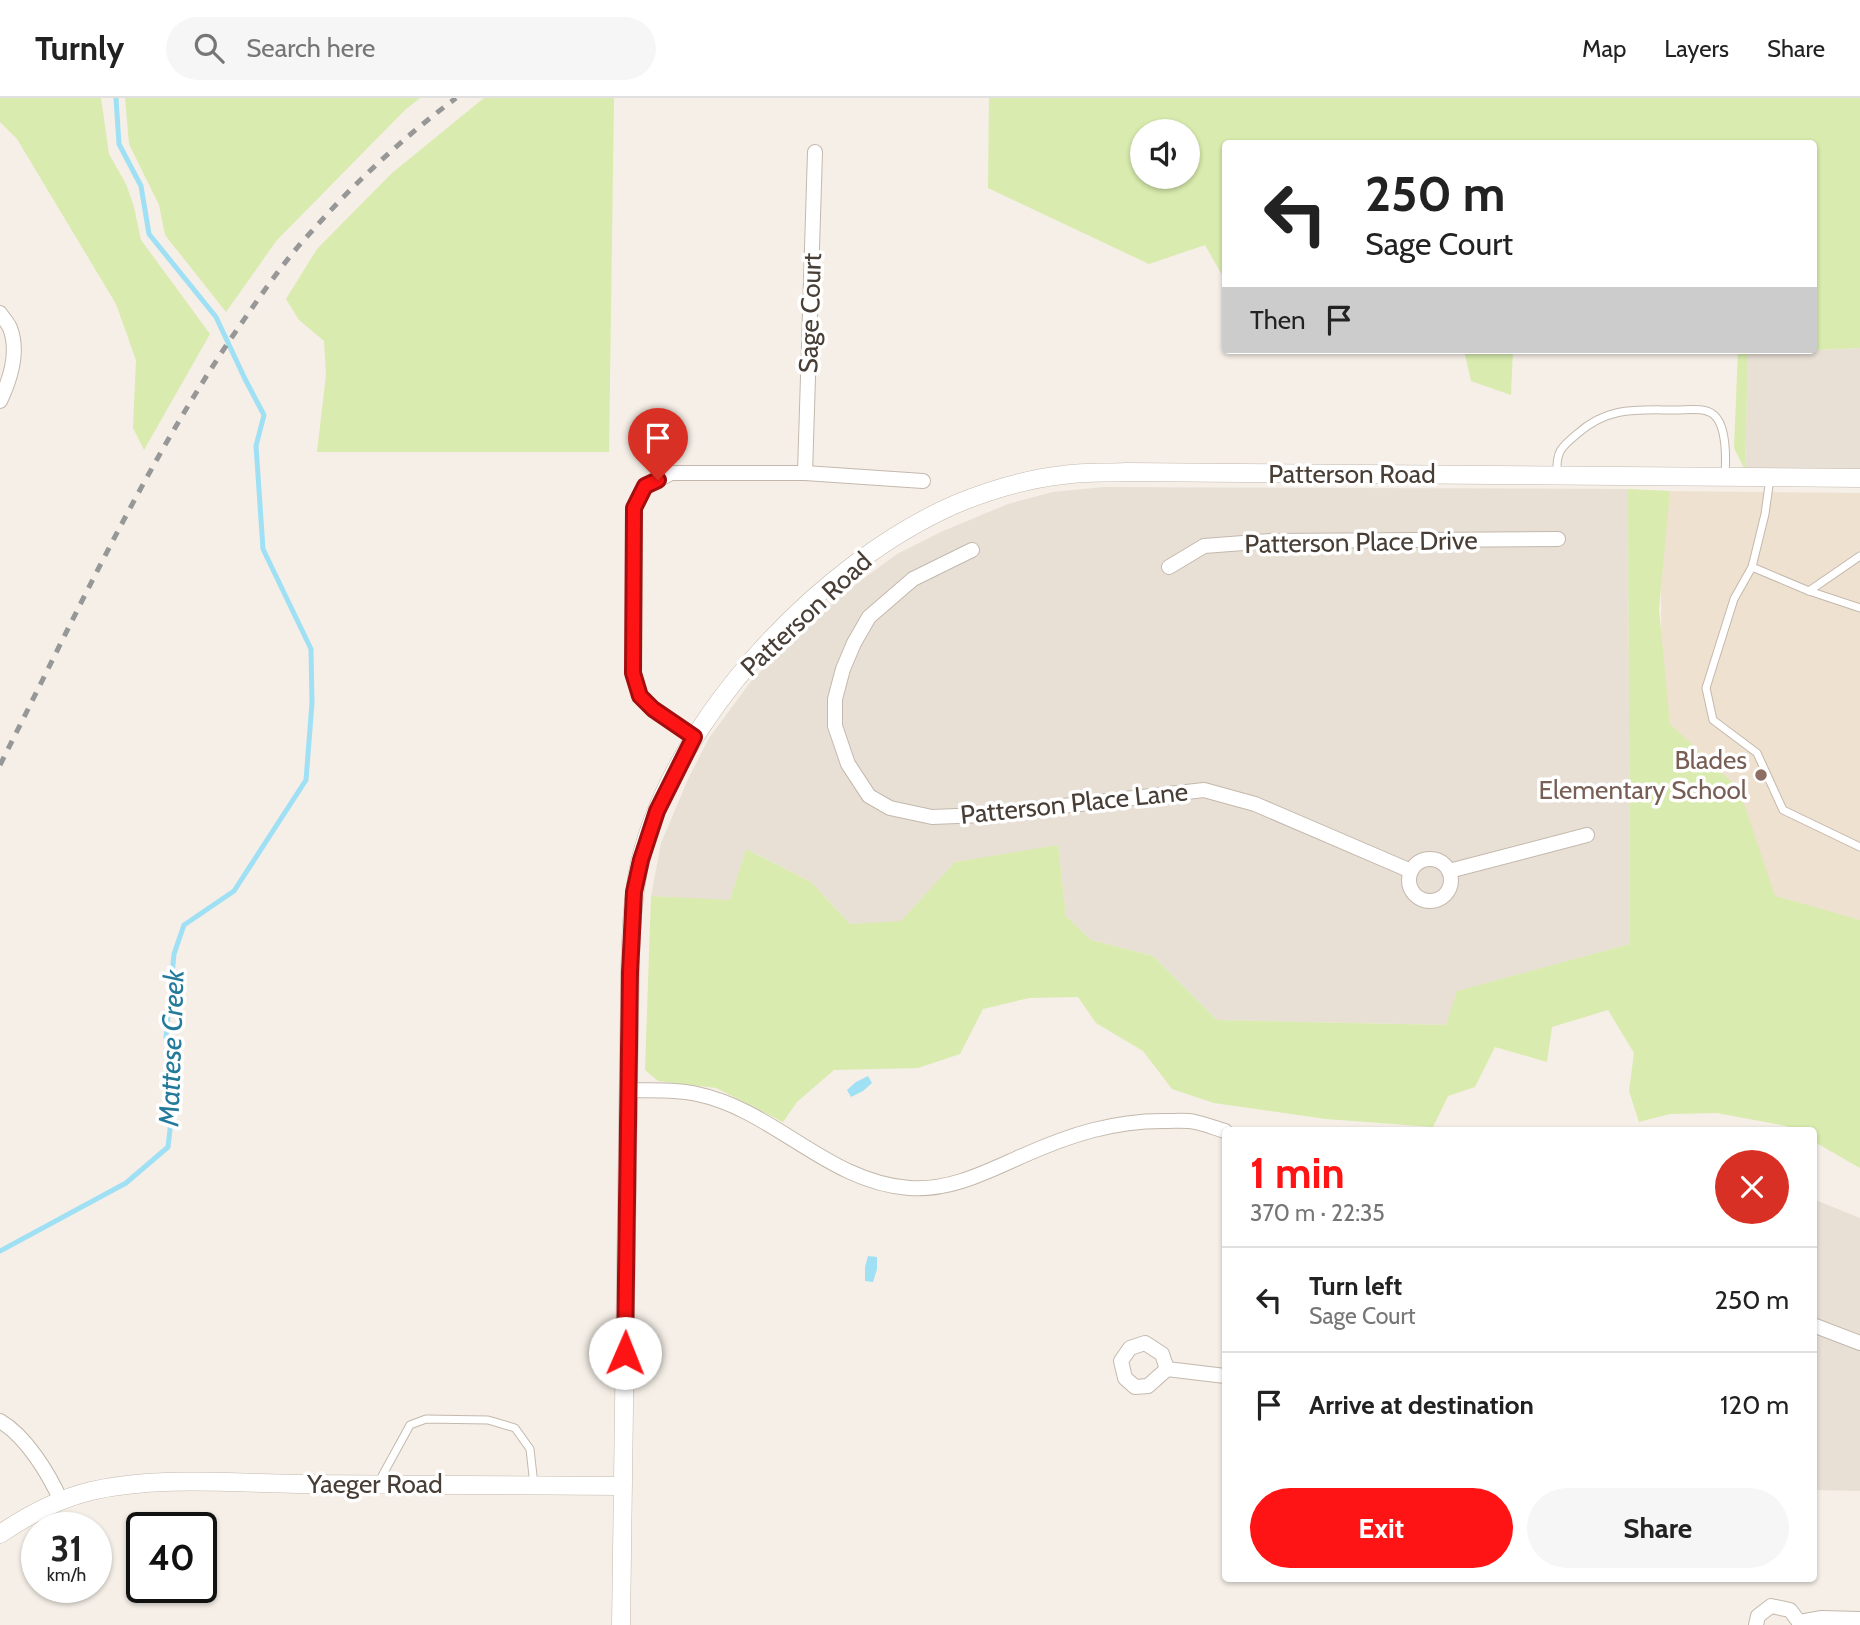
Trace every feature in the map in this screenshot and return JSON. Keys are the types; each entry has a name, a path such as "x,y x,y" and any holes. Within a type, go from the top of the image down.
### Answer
{"street":[{"name":"Sage Court","path":"805,473 815,152"},
{"path":"0,313 10,328 13,349 11,378 0,401"},
{"name":"Patterson Road","path":"622,1486 631,923 641,860 657,811 709,713 758,655 853,566 890,539 926,519 987,493 1030,480 1064,475 1126,472 1860,478"},
{"path":"694,737 653,709 640,696 633,673 634,508 645,486 671,473 805,473 923,481"},
{"name":"Patterson Place Drive","path":"1169,568 1204,547 1270,541 1558,539"},
{"name":"Patterson Place Lane","path":"972,550 913,579 869,617 843,669 835,699 835,726 848,764 869,796 890,808 932,817 984,815 1204,790 1255,804 1411,871"},
{"path":"1449,871 1587,835"},
{"path":"1433,859 1446,865 1449,871 1451,878 1447,892 1436,900 1422,900 1412,891 1409,877 1420,861 1433,859"},
{"path":"628,1090 697,1094 716,1100 747,1114 846,1172 876,1183 910,1188 943,1187 969,1179 1090,1129 1146,1121 1193,1121 1222,1130"},
{"path":"1817,1327 1860,1343"},
{"path":"1167,1369 1222,1376"},
{"path":"0,1421 34,1455 61,1501"},
{"name":"Yaeger Road","path":"0,1534 27,1516 61,1501 119,1486 153,1483 622,1486"},
{"path":"621,1625 622,1486"},
{"path":"1756,1625 1758,1616 1771,1605 1790,1610 1799,1623 1822,1618 1860,1619"}],"lane":[{"path":"1556,475 1556,456 1563,446 1592,421 1608,414 1644,410 1697,410 1716,416 1719,423 1726,455 1725,477"},
{"path":"1770,478 1765,514 1752,567 1734,598 1706,688 1713,720 1757,753 1783,810 1860,847"},
{"path":"1809,591 1860,556"},
{"path":"1752,567 1809,591 1860,608"},
{"path":"382,1485 382,1476 410,1425 426,1419 488,1420 515,1428 530,1449 534,1485"}],"shaded area":[{"path":"1860,348 1860,470 1745,470 1748,354 1817,354 1817,350"},
{"path":"1103,487 1628,489 1630,944 1458,991 1446,1025 1217,1020 1153,956 1091,940 1066,916 1058,846 955,862 901,922 850,924 811,882 746,849 730,901 651,896 661,843 709,738 752,680 795,637 843,594 897,554 943,531 1008,504 1053,492"},
{"name":"Blades Elementary School","path":"1661,491 1860,493 1860,1060 1662,1056"},
{"path":"1817,1201 1860,1218 1860,1491 1817,1490"}],"green space":[{"path":"0,98 101,98 109,154 126,184 141,240 210,334 144,450 133,428 136,360 116,304 17,139 0,122"},
{"path":"125,98 420,98 277,240 226,312 165,235 159,205 129,144"},
{"path":"484,98 614,98 609,452 317,452 326,375 324,341 299,320 286,299 317,249 392,173"},
{"path":"989,98 1860,98 1860,348 1817,350 1817,140 1222,140 1222,275 1205,245 1149,264 988,188"},
{"path":"1465,354 1513,354 1511,395 1471,381"},
{"path":"1738,354 1748,354 1745,470 1734,448"},
{"path":"1628,489 1670,491 1659,609 1670,724 1739,789 1775,896 1860,920 1860,1168 1817,1143 1817,1127 1788,1127 1717,1113 1670,1114 1639,1122 1629,1091 1634,1053 1608,1010 1552,1027 1547,1062 1495,1047 1475,1087 1448,1096 1433,1127 1326,1119 1214,1103 1172,1089 1143,1051 1096,1023 1078,997 1029,998 983,1009 960,1054 918,1068 834,1070 797,1102 783,1122 716,1088 658,1081 645,1070 651,896 730,900 746,849 811,882 850,924 901,921 955,862 1058,845 1066,916 1091,940 1153,956 1217,1020 1446,1025 1457,991 1630,944"}],"water":[{"path":"868,1076 872,1083 851,1097 847,1090"},
{"path":"868,1256 877,1257 873,1282 865,1281"}],"waterway":[{"name":"Mattese Creek","path":"0,1251 126,1183 168,1147 175,1086 166,1038 174,954 184,925 234,891 306,780 312,703 311,649 263,549 256,446 264,415 216,317 149,234 141,186 119,144 116,98"}],"railway":[{"path":"0,765 138,494 199,388 232,337 280,269 328,213 381,161 456,98"}],"place":[{"name":"Blades Elementary School","path":"1761,775"}],"route":[{"path":"625,1353 630,972 634,892 657,811 694,737 653,709 640,696 633,673 634,508 645,486 658,480"}]}
